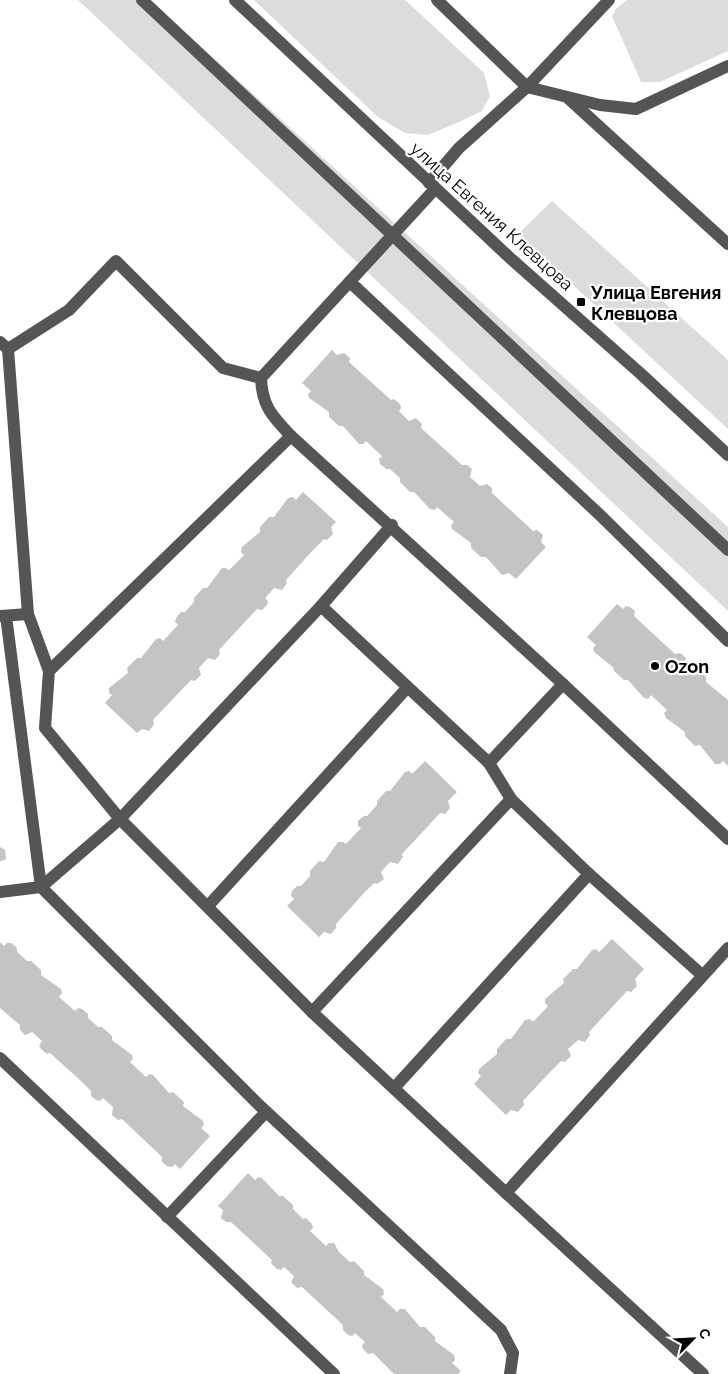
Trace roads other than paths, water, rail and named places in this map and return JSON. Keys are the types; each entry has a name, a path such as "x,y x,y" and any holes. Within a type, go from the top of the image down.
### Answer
{"street":[{"path":"142,0 728,550"},
{"name":"улица Евгения Клевцова","path":"235,0 432,186 728,455"},
{"path":"437,0 527,87 600,105 636,109 728,66"},
{"path":"609,0 527,87 459,148 393,236 261,378 262,396 271,415 291,436 392,525 728,840"},
{"path":"566,96 728,244"},
{"path":"261,378 223,368 116,261 69,310 4,345 28,614 49,671 45,728 120,819 312,1012 703,1374"},
{"path":"350,282 600,515 728,641"},
{"path":"49,671 291,436"},
{"path":"0,892 41,887 120,819 321,606 392,525"},
{"path":"321,606 489,763 512,798 588,874 702,975"},
{"path":"28,614 3,616 41,887 266,1112 502,1330 513,1353 510,1374"},
{"path":"489,763 563,684"},
{"path":"208,906 407,688"},
{"path":"312,1012 512,798"},
{"path":"395,1087 588,874"},
{"path":"506,1193 728,948"},
{"path":"0,1058 334,1374"},
{"path":"168,1216 266,1112"}],"place":[{"name":"Улица Евгения Клевцова","path":"581,302"},
{"name":"Ozon","path":"655,666"}]}
